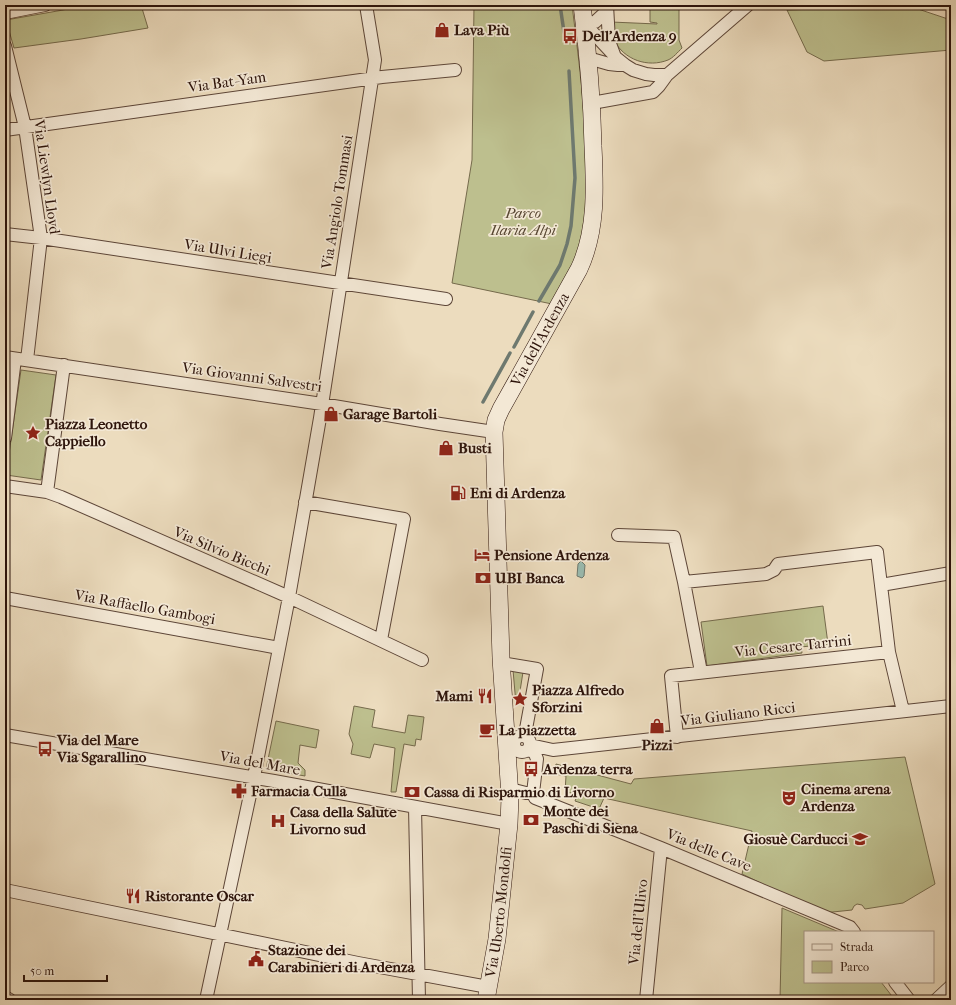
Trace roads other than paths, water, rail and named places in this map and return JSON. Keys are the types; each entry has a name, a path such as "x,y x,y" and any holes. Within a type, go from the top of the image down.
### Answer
{"main road":[{"name":"Via dell'Ardenza","path":"501,660 494,432 496,420 578,269 587,250 591,230 594,181 592,103 582,5"},
{"path":"501,660 518,743 520,793 509,824"},
{"name":"Via Uberto Mondolfi","path":"487,994 497,939 509,824"}],"street":[{"path":"5,13 45,5"},
{"name":"Via Angiolo Tommasi","path":"206,1000 221,934 289,597 322,404 375,60 366,5"},
{"path":"592,103 653,92 667,75 748,5"},
{"path":"584,23 595,22 607,8"},
{"path":"607,8 608,37 620,61"},
{"path":"584,23 596,38 620,61 633,70 654,76 667,75"},
{"name":"Via Liewlyn Lloyd","path":"5,46 25,127 41,238 16,359 5,438"},
{"path":"588,58 618,66 620,61"},
{"name":"Via Bat-Yam","path":"5,130 373,78 455,70"},
{"name":"Via Ulvi Liegi","path":"5,234 41,238 446,299"},
{"name":"Via Giovanni Salvestri","path":"16,359 322,404 494,432"},
{"path":"47,492 64,366"},
{"name":"Via Silvio Bicchi","path":"5,486 47,492 289,597 422,660"},
{"path":"305,502 404,519 381,640"},
{"path":"618,535 674,537 684,582 700,672"},
{"path":"684,582 766,574 774,570 778,564 877,552 889,652 903,711"},
{"path":"881,585 951,573"},
{"name":"Via Raffaello Gambogi","path":"5,598 279,648"},
{"name":"Via Cesare Tarrini","path":"677,737 671,676 889,652"},
{"path":"501,660 538,669 526,728 518,743 535,754 537,759 520,793"},
{"name":"Via Giuliano Ricci","path":"518,743 553,750 951,706"},
{"name":"Via del Mare","path":"5,735 509,824"},
{"name":"Via delle Cave","path":"520,793 662,848 850,927 853,931"},
{"path":"415,807 419,1000"},
{"name":"Via dell'Ulivo","path":"646,1000 662,848"},
{"path":"5,890 418,974 487,994"},
{"path":"896,983 909,1000"},
{"path":"936,1000 951,986"},
{"path":"5,997 10,1000"}],"water":[{"path":"581,561 585,565 584,576 582,578 577,576 578,564"}],"waterway":[{"path":"560,5 564,32"},
{"path":"539,301 560,265 571,226 575,178 569,71"},
{"path":"514,347 533,312"},
{"path":"483,402 510,353"}],"place":[{"name":"Lava Più","path":"442,30"},
{"name":"Dell’Ardenza 9","path":"570,36"},
{"name":"Garage Bartoli","path":"331,414"},
{"name":"Piazza Leonetto Cappiello","path":"33,433"},
{"name":"Busti","path":"446,448"},
{"name":"Eni di Ardenza","path":"458,493"},
{"name":"Pensione Ardenza","path":"482,555"},
{"name":"UBI Banca","path":"483,578"},
{"name":"Mami","path":"485,696"},
{"name":"Piazza Alfredo Sforzini","path":"520,699"},
{"name":"Pizzi","path":"657,726"},
{"name":"La piazzetta","path":"487,730"},
{"name":"Via del Mare Via Sgarallino","path":"45,749"},
{"name":"Ardenza terra","path":"531,769"},
{"name":"Farmacia Culla","path":"239,791"},
{"name":"Cassa di Risparmio di Livorno","path":"412,792"},
{"name":"Cinema arena Ardenza","path":"789,798"},
{"name":"Monte dei Paschi di Siena","path":"531,820"},
{"name":"Casa della Salute Livorno sud","path":"278,821"},
{"name":"Giosuè Carducci","path":"860,839"},
{"name":"Ristorante Oscar","path":"133,896"},
{"name":"Stazione dei Carabinieri di Ardenza","path":"256,959"}],"park label":[{"name":"Parco Ilaria Alpi","path":"523,222"}]}
